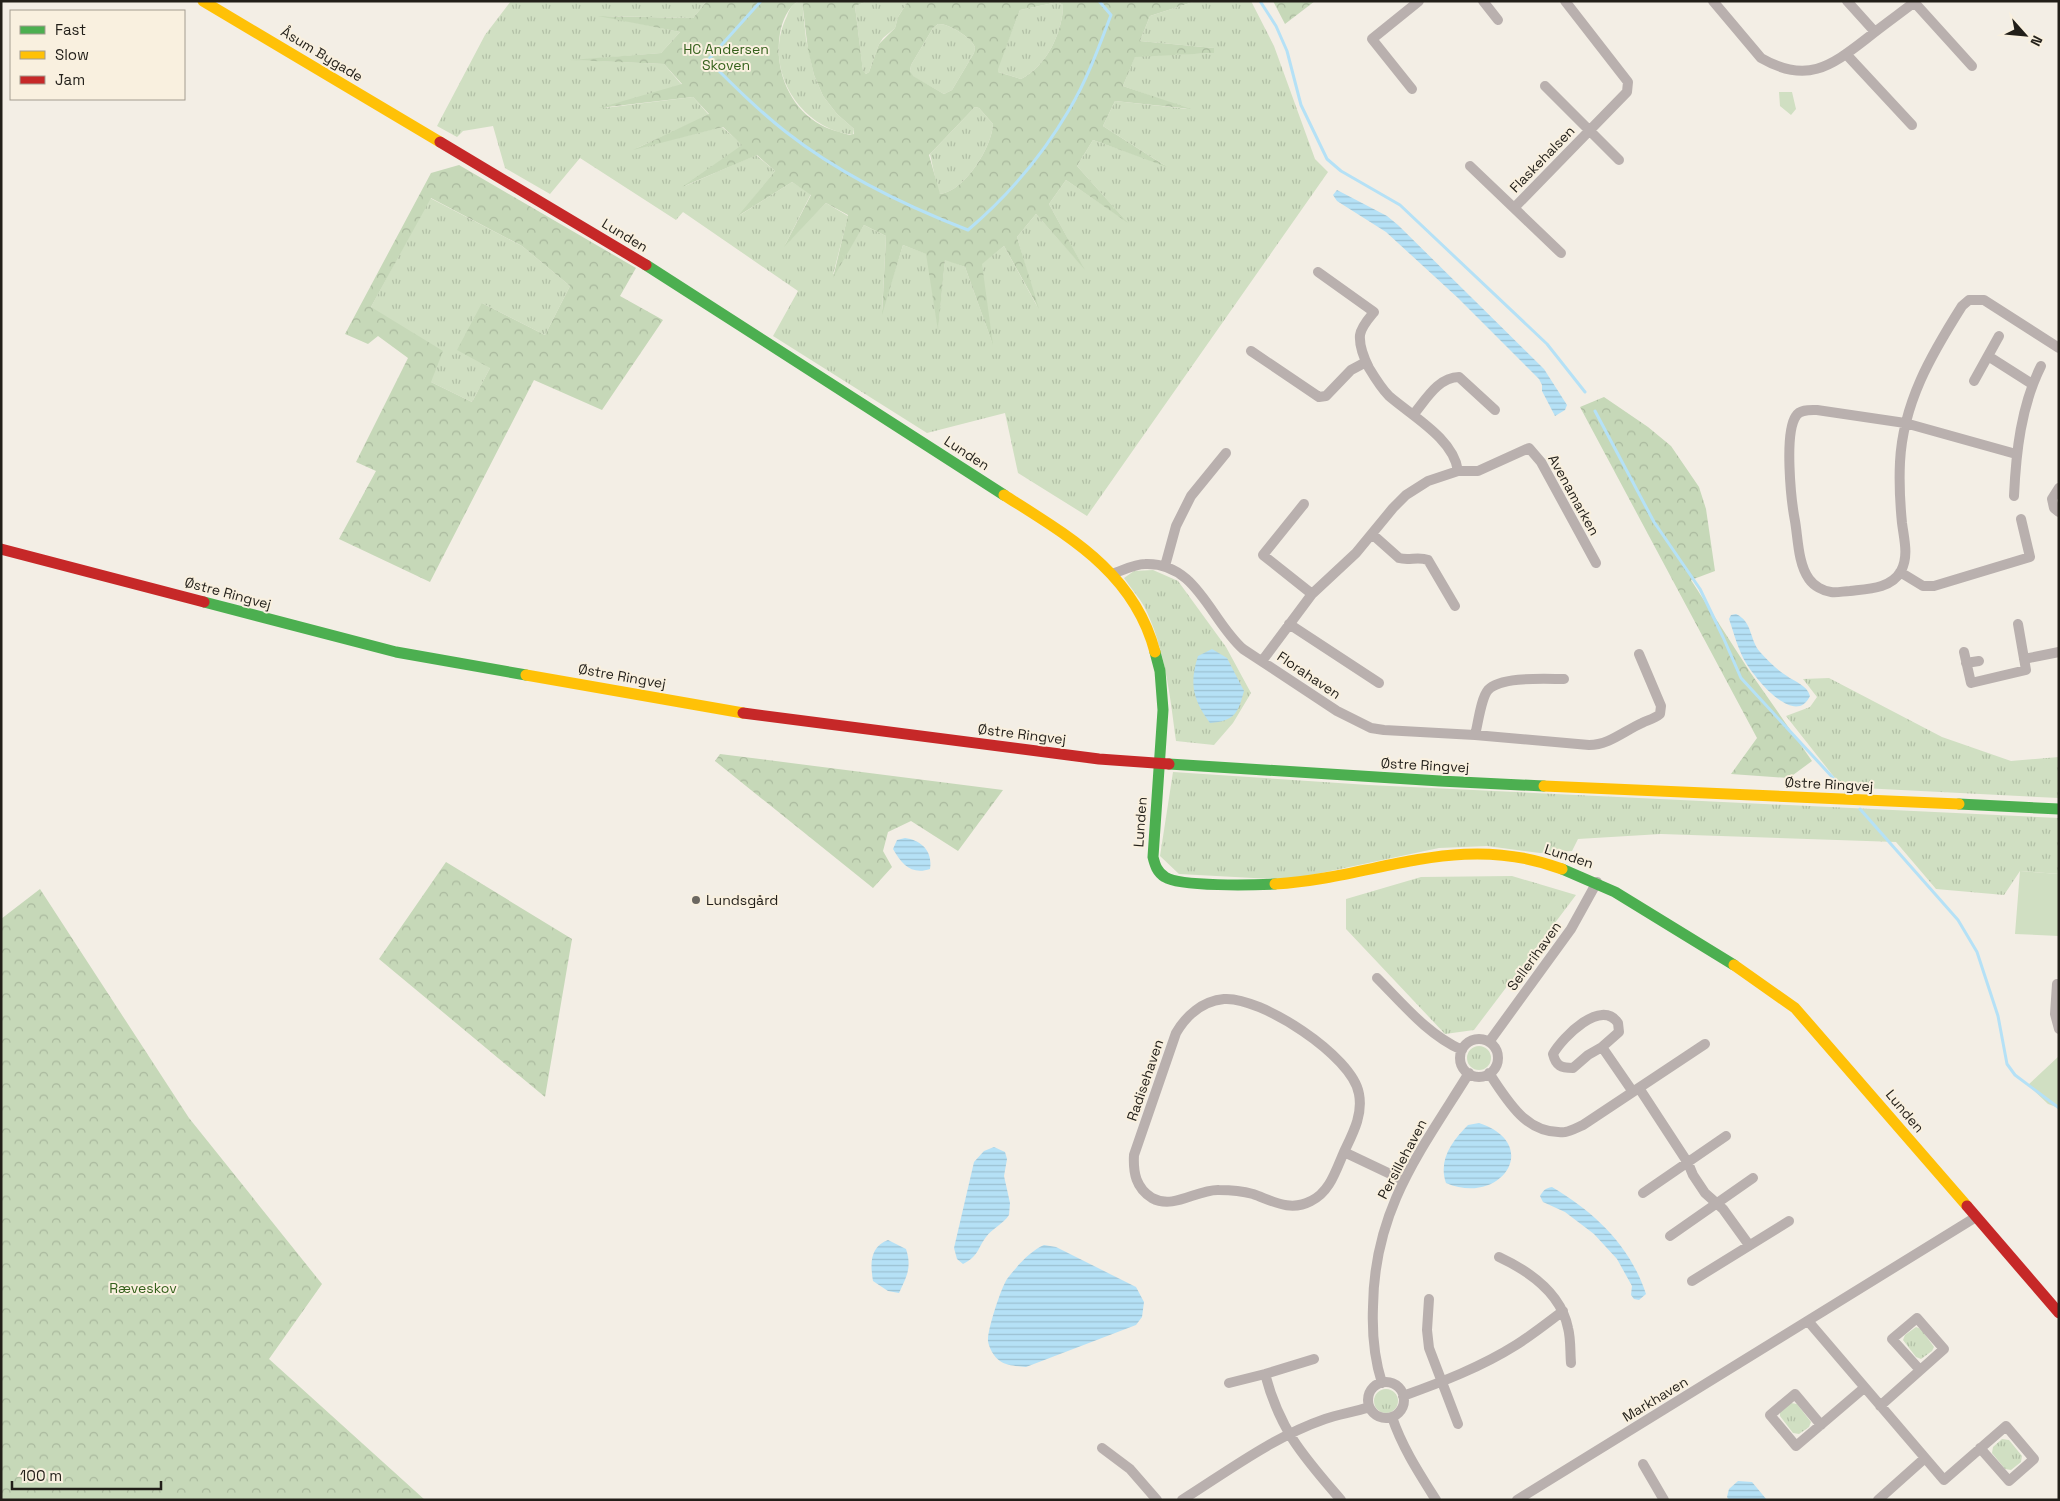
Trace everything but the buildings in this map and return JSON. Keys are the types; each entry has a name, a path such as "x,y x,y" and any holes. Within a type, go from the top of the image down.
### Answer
{"street":[{"name":"Åsum Bygade","path":"203,1 426,133"},
{"path":"1412,89 1372,39 1419,1"},
{"path":"1483,1 1498,20"},
{"path":"1713,1 1757,55 1772,64 1789,70 1807,71 1827,66 1915,2 1972,66"},
{"path":"1847,1 1875,32"},
{"name":"Flaskehalsen","path":"1514,208 1627,92 1628,82 1566,2"},
{"path":"1846,54 1912,125"},
{"name":"Flaskehalsen","path":"1545,86 1619,160"},
{"name":"Lunden","path":"426,133 651,268 898,426 1076,542 1112,574 1134,606 1151,641 1163,693 1162,731 1152,857 1154,868 1161,876 1170,880 1229,884 1291,883 1428,856 1476,853 1516,857 1547,864 1597,882 1661,918 1774,991 1795,1008 2059,1313"},
{"name":"Flaskehalsen","path":"1470,166 1561,253"},
{"path":"1318,272 1374,312 1360,334 1362,353 1366,362 1378,384 1388,395 1448,446 1457,464 1458,471"},
{"path":"2016,454 1905,423 1817,410 1804,410 1796,415 1792,427 1789,461 1790,494 1803,563 1809,579 1819,589 1832,593 1876,588 1889,583 1900,572 1906,556 1900,483 1905,423 1910,404 1927,363 1962,306 1969,300 1984,300 2059,348"},
{"path":"1974,381 1999,336"},
{"path":"1251,351 1319,397 1326,396 1351,370 1366,362"},
{"path":"1988,356 2032,384"},
{"path":"2014,496 2016,454 2032,384 2041,366"},
{"path":"1413,415 1442,382 1450,377 1459,377 1495,410"},
{"name":"Avenamarken","path":"1262,661 1312,594 1356,553 1406,495 1428,480 1458,471 1478,471 1529,448 1541,462 1596,563"},
{"path":"1165,566 1176,526 1191,496 1226,453"},
{"path":"2059,488 2052,498 2054,508 2059,512"},
{"path":"1304,504 1263,555 1312,594"},
{"path":"1900,572 1924,586 1934,586 2030,556 2021,519"},
{"path":"1372,534 1399,558 1422,557 1428,560 1455,606"},
{"name":"Østre Ringvej","path":"1,549 396,652 757,715 1099,760 1440,781 2059,810"},
{"name":"Florahaven","path":"1112,574 1144,563 1165,566 1182,574 1197,589 1230,637 1262,661 1337,711 1371,728 1596,745 1614,738 1643,722 1655,719 1660,714 1661,706 1639,654"},
{"path":"1289,624 1379,683"},
{"path":"1964,652 1971,684 2026,670 2018,624"},
{"path":"2024,659 2059,652"},
{"path":"1966,663 1979,661"},
{"path":"1475,735 1487,691 1496,684 1519,680 1564,679"},
{"name":"Sellerihaven","path":"1489,1042 1571,929 1597,882"},
{"path":"1377,978 1432,1033 1448,1044 1462,1050"},
{"path":"2057,984 2056,1014 2059,1029"},
{"name":"Radisehaven","path":"1223,999 1252,1004 1295,1027 1323,1045 1351,1073 1359,1093 1360,1117 1344,1152 1328,1187 1319,1197 1309,1203 1295,1206 1274,1203 1238,1191 1216,1190 1168,1202 1159,1200 1141,1188 1134,1174 1134,1155 1176,1033 1182,1023 1200,1006 1223,999"},
{"path":"1604,1014 1615,1019 1619,1032 1602,1047 1588,1055 1573,1068 1562,1068 1558,1065 1553,1054 1557,1047 1576,1028 1592,1017 1604,1014"},
{"path":"1474,1040 1489,1042 1493,1045 1497,1055 1496,1065 1489,1073 1479,1076 1469,1073 1462,1066 1460,1055 1462,1050 1469,1042 1474,1040"},
{"path":"1489,1073 1517,1114 1528,1122 1552,1131 1566,1132 1583,1125 1705,1044"},
{"path":"1602,1047 1636,1090 1688,1163 1705,1193 1724,1209 1749,1245"},
{"name":"Persillehaven","path":"1382,1383 1377,1368 1372,1329 1373,1287 1380,1245 1392,1203 1403,1180 1469,1073"},
{"path":"1643,1193 1726,1136"},
{"path":"1344,1152 1403,1180"},
{"path":"1670,1236 1753,1178"},
{"name":"Markhaven","path":"1517,1500 1976,1217"},
{"path":"1692,1281 1789,1221"},
{"path":"1499,1257 1528,1273 1546,1288 1563,1312 1568,1328 1571,1363"},
{"path":"1428,1299 1426,1330 1429,1348 1458,1424"},
{"path":"1403,1396 1473,1368 1516,1345 1563,1312"},
{"path":"1880,1406 1944,1349 1916,1318 1892,1339 1920,1370"},
{"path":"1808,1321 1944,1480 1980,1448 2006,1426 2034,1459 2009,1481 1980,1448"},
{"path":"1229,1383 1314,1359"},
{"path":"1266,1374 1272,1402 1289,1435 1305,1458 1341,1500"},
{"path":"1382,1383 1395,1385 1403,1396 1402,1409 1392,1417 1380,1417 1369,1407 1369,1394 1374,1387 1382,1383"},
{"path":"1821,1425 1795,1394 1770,1415 1796,1446 1821,1425 1864,1388"},
{"path":"1182,1500 1259,1451 1289,1435 1325,1419 1369,1407"},
{"path":"1392,1417 1413,1464 1436,1500"},
{"path":"1102,1448 1130,1469 1157,1500"},
{"path":"1882,1498 1925,1458"},
{"path":"1643,1464 1664,1500"}],"green space":[{"path":"511,1 707,1 693,18 603,16 680,32 661,53 577,60 664,64 682,85 604,108 693,97 709,115 637,148 722,127 743,145 685,186 756,155 775,171 740,215 792,182 811,194 785,245 826,203 848,216 833,275 864,225 886,236 882,312 903,245 927,254 938,328 945,259 965,267 992,342 981,264 1004,246 1037,306 1017,237 1036,214 1083,267 1049,204 1066,180 1126,221 1077,166 1093,140 1164,165 1103,126 1115,101 1188,109 1123,86 1135,56 1214,53 1214,48 1140,41 1150,16 1196,1 1251,1 1274,46 1315,159 1328,172 1087,516 1018,473 1005,413 927,433 773,336 798,291 683,212 676,220 580,158 550,194 505,168 493,126 463,131 457,137 437,126 485,35"},
{"name":"HC Andersen Skoven","path":"707,1 799,1 789,10 780,33 779,60 786,85 800,108 810,117 824,127 850,135 854,134 854,129 837,114 823,96 814,75 808,50 802,1 868,1 855,6 863,71 866,74 869,72 879,44 895,28 898,17 908,1 1196,1 1150,16 1140,41 1214,48 1214,53 1135,57 1123,86 1191,109 1115,101 1103,126 1167,167 1093,140 1077,166 1128,223 1066,180 1049,204 1085,270 1036,214 1017,237 1039,309 1004,246 982,264 993,345 965,267 945,260 938,331 926,254 903,245 882,315 886,236 864,225 833,278 848,215 826,203 784,247 811,195 792,182 738,216 775,171 757,155 682,187 742,145 723,127 633,150 709,114 693,97 599,108 682,84 664,64 570,60 661,53 680,32 598,16 693,18","holes":["1058,2 1063,5 1060,26 1051,48 1038,66 1021,79 998,72 1020,10","938,24 953,28 969,39 975,47 974,53 952,90 944,94 913,76 910,71 911,65 933,28","975,107 979,108 993,124 988,144 976,166 959,185 949,191 940,194 929,155"]},
{"path":"802,1 806,39 814,75 823,96 837,114 854,129 853,135 833,130 816,120 801,107 790,92 782,74 779,55 780,35 791,8 794,4"},
{"path":"868,1 908,1 898,17 895,28 879,44 869,72 866,74 863,72 855,6"},
{"path":"1273,1 1315,1 1285,24"},
{"path":"1058,2 1063,5 1060,26 1051,48 1038,66 1021,79 998,72 997,69 1020,10"},
{"path":"938,24 959,31 975,47 974,53 952,90 944,94 912,76 910,71 911,65 933,28"},
{"path":"1779,92 1792,92 1796,109 1791,115 1780,106"},
{"path":"975,107 979,108 993,124 988,144 976,166 967,177 959,185 940,194 930,154"},
{"path":"459,165 636,268 620,296 663,320 602,410 534,380 430,582 339,539 376,471 356,462 408,358 378,336 368,344 345,334 431,173","holes":["431,198 522,246 570,286 545,335 482,303 457,350 490,368 472,402 431,382 443,351 371,307"]},
{"path":"430,198 522,246 570,286 545,335 482,303 490,368 472,402 431,382 371,307"},
{"path":"1604,397 1648,427 1671,446 1699,487 1706,509 1715,571 1691,580 1750,672 1812,761 1789,778 1731,774 1757,738 1580,407"},
{"path":"1153,570 1178,581 1226,647 1251,693 1233,723 1214,745 1176,741 1166,672 1157,638 1144,606 1124,578 1134,571"},
{"path":"1829,678 1942,737 2011,761 2059,757 2059,798 1842,787 1786,716 1810,707 1817,697 1803,679"},
{"path":"720,754 1003,790 958,851 911,821 888,832 883,851 892,867 873,888 715,761"},
{"path":"1173,772 1369,785 2059,818 2059,874 2020,871 2004,895 1936,889 1896,842 1661,834 1578,839 1572,851 1540,853 1487,846 1439,848 1288,880 1179,874 1160,856"},
{"path":"446,862 572,939 545,1097 379,959"},
{"path":"2020,871 2059,874 2059,936 2015,934"},
{"path":"1512,876 1576,895 1474,1030 1445,1034 1346,929 1346,899 1421,877"},
{"name":"Ræveskov","path":"40,889 189,1118 322,1284 269,1359 425,1500 1,1500 1,919"},
{"path":"1479,1046 1487,1050 1491,1058 1487,1066 1479,1070 1471,1066 1467,1058 1471,1050"},
{"path":"2059,1056 2059,1108 2048,1104 2028,1085"},
{"path":"1916,1327 1921,1329 1934,1347 1932,1351 1921,1359 1916,1357 1903,1340 1905,1335"},
{"path":"1386,1389 1394,1393 1398,1401 1394,1409 1386,1413 1378,1409 1374,1401 1378,1393"},
{"path":"1791,1403 1797,1404 1811,1422 1809,1427 1799,1434 1793,1433 1780,1416 1780,1412"},
{"path":"2002,1439 2009,1440 2022,1456 2021,1462 2011,1470 2005,1469 1992,1453 1993,1447"}],"water":[{"path":"1337,190 1387,216 1398,225 1544,369 1567,405 1565,410 1555,416 1542,391 1539,379 1458,298 1386,232 1337,201 1333,195"},
{"path":"1736,614 1745,621 1757,647 1763,655 1780,671 1806,689 1810,696 1803,704 1795,706 1786,704 1766,688 1751,670 1741,653 1729,619 1731,615"},
{"path":"1212,649 1227,658 1244,691 1240,705 1230,718 1210,723 1196,699 1193,683 1198,656"},
{"path":"905,838 916,841 925,848 930,857 930,869 924,871 913,870 900,860 893,849 897,840"},
{"path":"1479,1123 1498,1133 1509,1145 1511,1158 1507,1170 1497,1180 1483,1187 1466,1188 1446,1183 1444,1166 1448,1151 1468,1125"},
{"path":"994,1147 1005,1152 1007,1159 1004,1176 1010,1203 1009,1215 986,1237 975,1255 963,1264 957,1259 954,1248 974,1162 984,1151"},
{"path":"1552,1187 1582,1207 1620,1245 1639,1276 1646,1294 1639,1300 1634,1299 1631,1295 1632,1286 1617,1259 1594,1234 1565,1212 1543,1202 1540,1196 1545,1190"},
{"path":"888,1240 906,1249 908,1255 908,1271 899,1293 888,1291 873,1281 873,1256 878,1247"},
{"path":"1044,1245 1056,1247 1136,1287 1144,1302 1142,1317 1136,1325 1026,1367 1006,1364 994,1355 988,1341 1001,1291 1007,1279 1019,1264"},
{"path":"1738,1481 1752,1482 1767,1500 1729,1500 1727,1497 1729,1489"}],"waterway":[{"path":"761,1 708,60 776,124 828,162 873,188 968,230 1023,175 1059,127 1069,110 1087,75 1111,15 1099,1"},
{"path":"1260,1 1276,26 1287,51 1301,105 1327,159 1341,171 1400,205 1547,344 1585,392"},
{"path":"1595,411 1654,522 1700,589 1741,678 1846,792"},
{"path":"1860,809 1958,920 1977,952 1998,1016 2007,1064 2015,1075 2059,1108"}],"traffic: fast":[{"path":"646,265 1004,495"},
{"path":"204,602 396,652 526,675"},
{"path":"1155,652 1160,671 1163,710 1153,857 1157,868 1165,877 1186,882 1218,885 1275,884"},
{"path":"1169,764 1544,786"},
{"path":"1959,804 2059,809"},
{"path":"1562,869 1615,892 1734,965"}],"traffic: slow":[{"path":"203,1 440,142"},
{"path":"1004,495 1074,542 1096,559 1115,578 1132,599 1145,624 1155,652"},
{"path":"526,675 743,713"},
{"path":"1544,786 1959,804"},
{"path":"1275,884 1312,880 1452,855 1488,854 1524,858 1562,869"},
{"path":"1734,965 1795,1008 1967,1206"}],"traffic: jam":[{"path":"440,142 646,265"},
{"path":"1,549 204,602"},
{"path":"743,713 1099,759 1169,764"},
{"path":"1967,1206 2059,1313"}],"place":[{"name":"Lundsgård","path":"696,900"}]}
